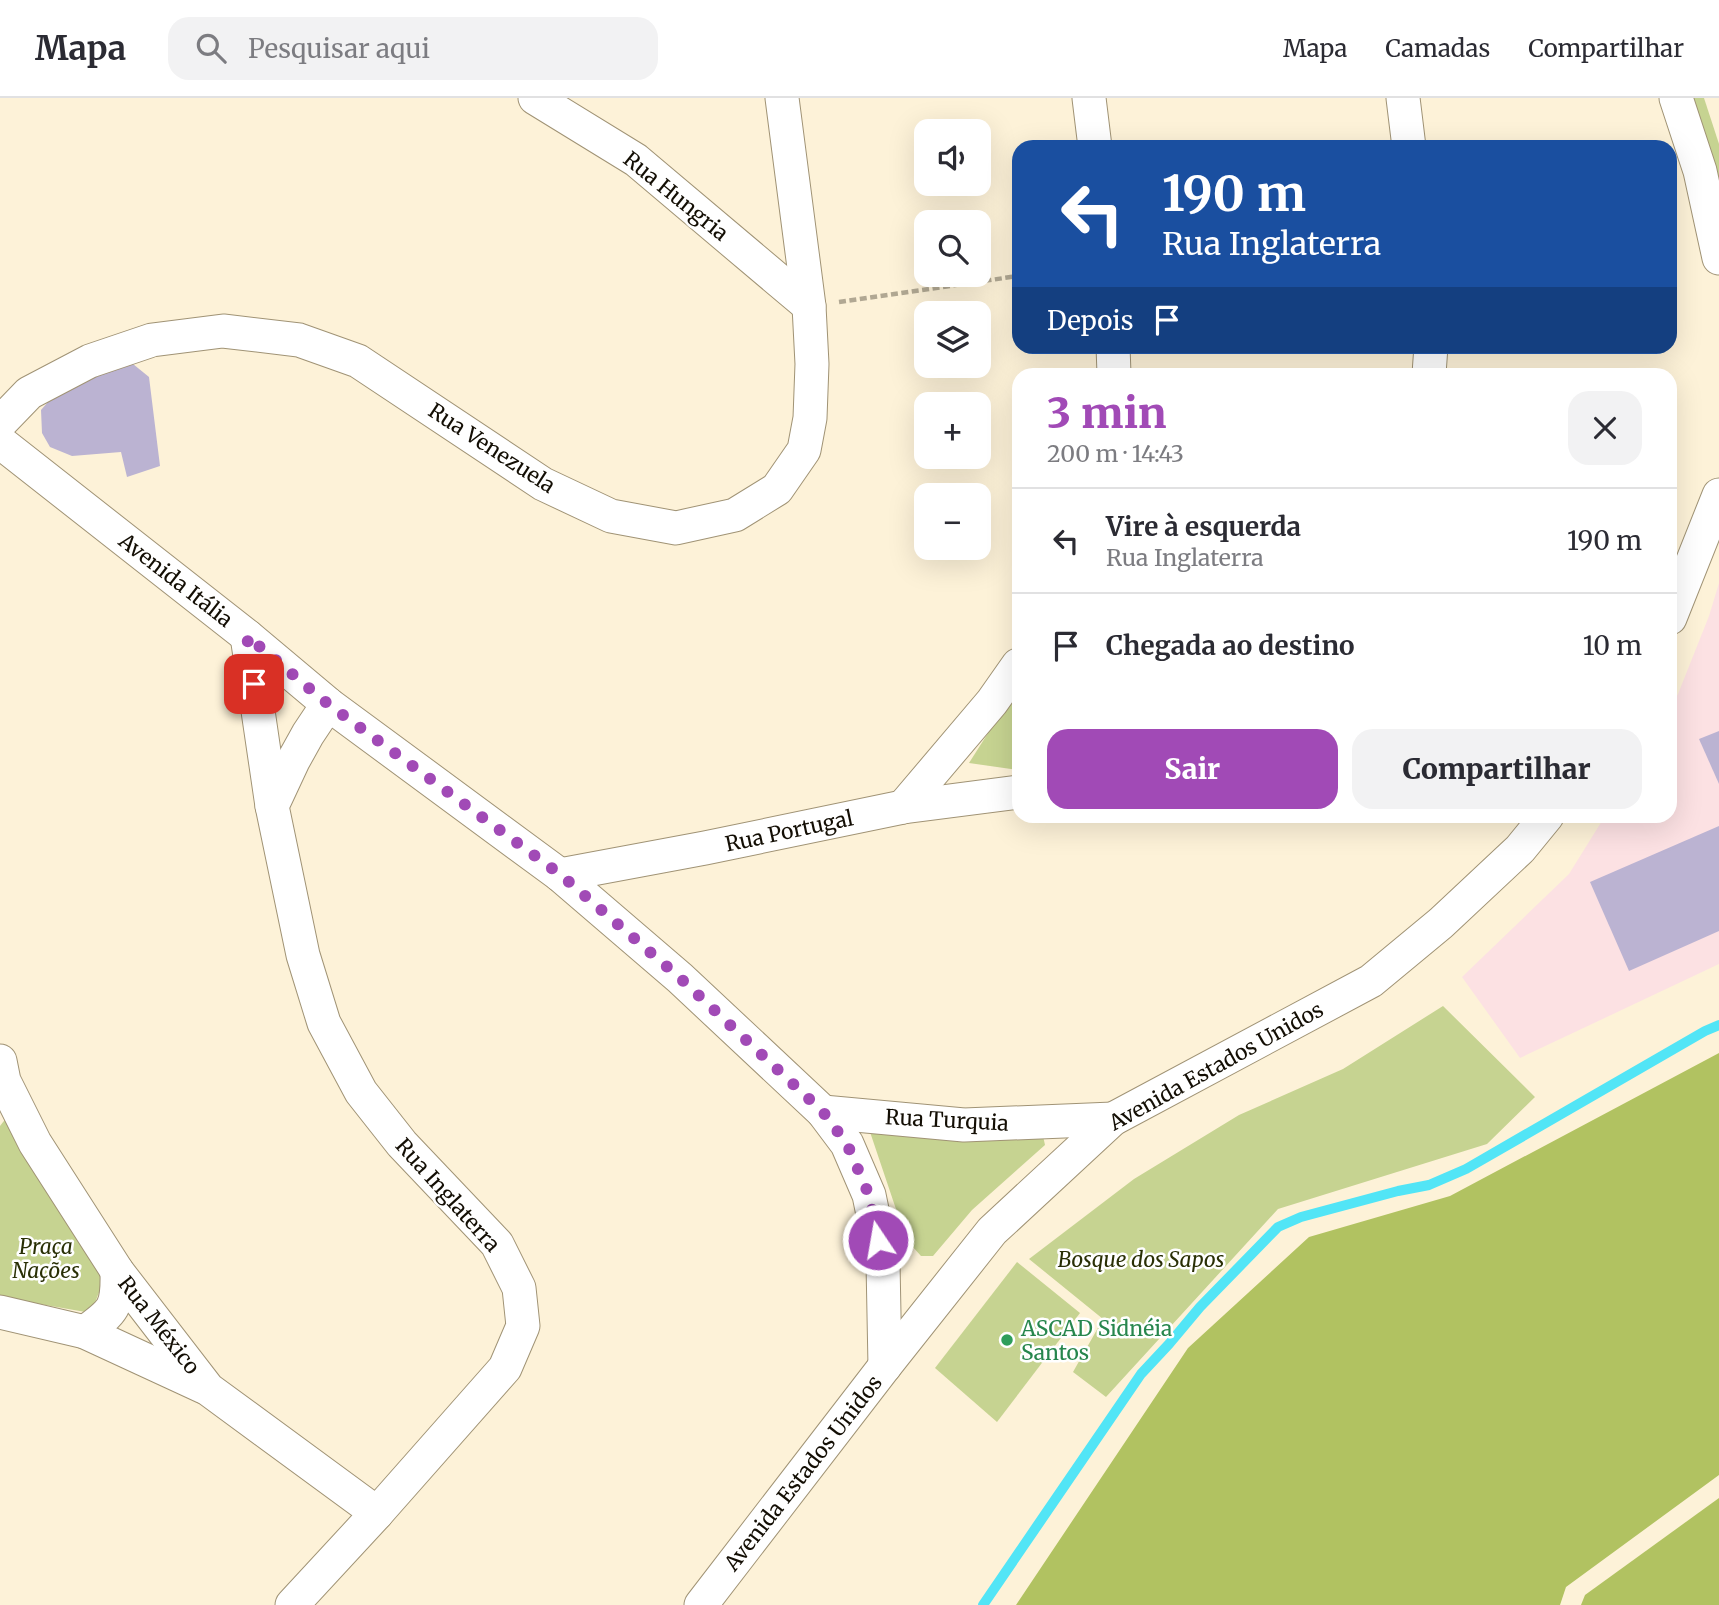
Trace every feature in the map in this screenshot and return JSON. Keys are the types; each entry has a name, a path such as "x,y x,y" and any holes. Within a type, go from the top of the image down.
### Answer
{"street":[{"name":"Rua Hungria","path":"535,98 636,160 809,306"},
{"name":"Rua Venezuela","path":"0,423 29,393 90,361 152,340 223,331 299,340 358,361 543,484 611,516 676,528 735,514 777,489 804,450 810,418 812,364 809,306 782,98"},
{"path":"1089,98 1095,140"},
{"path":"1403,98 1408,140"},
{"path":"1676,98 1700,171 1719,258"},
{"name":"Avenida Itália","path":"0,442 247,636 328,704 561,875 680,978 823,1112 847,1144 869,1195 883,1263 885,1366"},
{"path":"1677,600 1719,495"},
{"name":"Rua Inglaterra","path":"247,636 272,806 303,956 324,1023 361,1092 402,1144 496,1244 519,1288 523,1326 505,1368 292,1605"},
{"path":"903,807 992,702 1012,674"},
{"path":"272,806 293,761 328,704"},
{"name":"Rua Portugal","path":"561,875 903,807 1012,793"},
{"name":"Avenida Estados Unidos","path":"701,1605 992,1230 1113,1119 1371,981 1441,923 1520,849 1541,823"},
{"name":"Rua México","path":"1,1076 35,1143 117,1271 208,1389 377,1513"},
{"name":"Rua Turquia","path":"823,1112 964,1125 1113,1119"},
{"path":"85,1332 104,1318 114,1305 117,1271"},
{"path":"0,1312 85,1332 208,1389"}],"path":[{"path":"809,306 1012,277"}],"shaded area":[{"path":"1719,583 1719,964 1520,1058 1462,977 1569,874 1601,823 1677,823 1677,696 1709,616"}],"green space":[{"path":"1687,98 1704,98 1719,144 1719,204"},
{"path":"1012,695 1012,769 969,763"},
{"name":"Bosque dos Sapos","path":"1443,1006 1535,1097 1487,1144 1278,1209 1106,1397 1073,1372 1103,1319 1029,1259 1134,1179 1239,1115 1343,1069"},
{"path":"1719,1053 1719,1475 1566,1587 1560,1605 1016,1605 1188,1348 1309,1237 1450,1196"},
{"name":"Praça Nações","path":"7,1117 97,1254 103,1282 91,1313 0,1297 0,1126"},
{"path":"869,1129 1043,1136 1045,1145 972,1210 933,1256 921,1256 912,1246 900,1221"},
{"name":"ASCAD Sidnéia Santos","path":"1017,1262 1080,1313 997,1422 935,1368"},
{"path":"1719,1498 1719,1605 1581,1605 1585,1595"}],"building":[{"path":"133,364 149,377 160,466 127,477 121,452 72,456 50,447 42,433 41,410 55,394 98,368"},
{"path":"1719,731 1719,784 1699,739"},
{"path":"1719,826 1719,931 1629,971 1590,882"}],"waterway":[{"path":"983,1605 1141,1374 1200,1307 1278,1227 1301,1217 1429,1185 1466,1169 1719,1025"}],"place":[{"name":"ASCAD Sidnéia Santos","path":"1007,1340"}],"route":[{"path":"254,684 247,636 328,704 561,875 680,978 823,1112 847,1144 869,1195 878,1240"}]}
